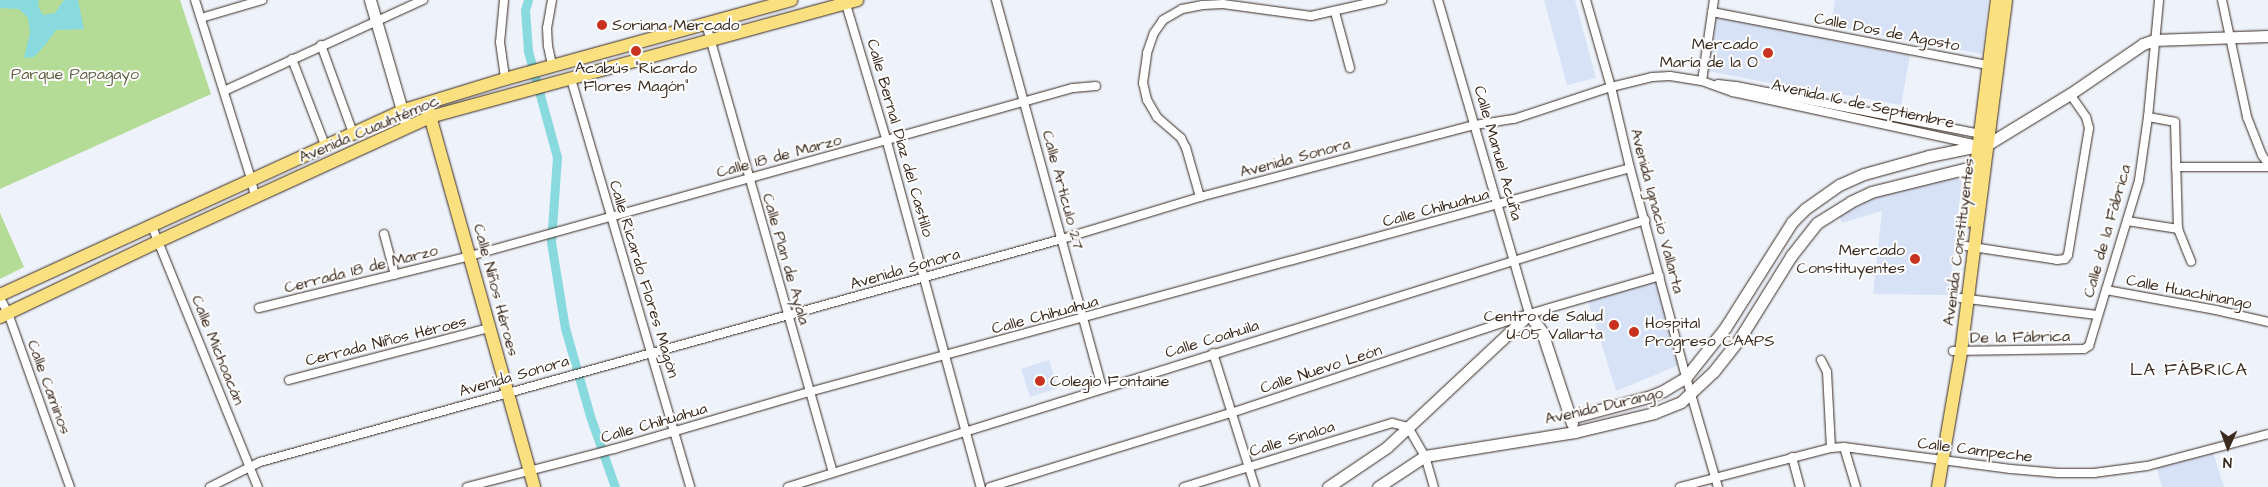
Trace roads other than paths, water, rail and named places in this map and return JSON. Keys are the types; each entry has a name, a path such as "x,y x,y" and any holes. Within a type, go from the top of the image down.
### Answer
{"main road":[{"path":"370,0 407,127"},
{"name":"Avenida Constituyentes","path":"1930,487 1938,459 1957,351 1993,66 1997,0"},
{"name":"Avenida Constituyentes","path":"1993,66 2006,0"},
{"name":"Avenida Cuauhtémoc","path":"0,296 151,224 401,111 505,78 784,1"},
{"name":"Avenida Cuauhtémoc","path":"4,315 159,241 430,117 850,1"},
{"path":"1570,418 1648,397 1686,378 1725,328 1777,244 1805,209 1839,185 1864,174 2007,134 2143,44 2154,40 2232,39 2268,36"},
{"name":"Calle Niños Héroes","path":"426,102 534,487"},
{"path":"1929,156 1935,175"},
{"name":"Avenida Durango","path":"1378,487 1425,456 1575,432 1670,408 1691,394 1740,338 1791,256 1817,223 1850,202 1872,192 1980,165"},
{"path":"1805,209 1817,223"},
{"path":"1328,487 1387,447 1529,314 1542,332 1575,432"},
{"name":"Avenida Constituyentes","path":"1938,459 1938,487"}],"street":[{"path":"196,0 251,179 254,197"},
{"path":"200,18 262,0"},
{"path":"224,91 422,0"},
{"path":"504,0 500,42 505,78"},
{"path":"549,66 547,28 552,0"},
{"name":"Calle Artículo 27","path":"996,0 1085,319 1102,388"},
{"path":"1200,197 1186,148 1181,138 1157,117 1146,100 1143,83 1147,53 1154,33 1163,20 1182,9 1203,5 1223,4 1311,16 1382,0"},
{"name":"Calle Manuel Acuña","path":"1438,0 1476,125 1529,314"},
{"name":"Avenida Ignacio Vallarta","path":"1586,0 1611,88 1630,168 1686,378 1718,487"},
{"path":"1702,81 1714,0"},
{"name":"Calle de la Fábrica","path":"2087,348 2138,180 2148,117 2159,0"},
{"path":"2176,167 2268,166 2247,117 2232,39 2222,0"},
{"name":"Calle Bernal Díaz del Castillo","path":"850,1 982,487"},
{"path":"1335,12 1350,68"},
{"name":"Calle Dos de Agosto","path":"1712,12 1993,66"},
{"name":"Calle Plan de Ayala","path":"706,24 748,178 833,472"},
{"path":"321,46 353,133"},
{"path":"292,59 326,145"},
{"name":"Avenida 16 de Septiembre","path":"1611,88 1652,77 1670,76 1711,83 1733,92 1806,104 1984,139"},
{"name":"Calle Ricardo Flores Magón","path":"570,79 690,487"},
{"name":"Calle 18 de Marzo","path":"470,256 748,178 888,142 1024,101 1073,88 1096,86"},
{"name":"Avenida Sonora","path":"210,487 260,462 1062,239 1200,197 1476,125 1514,119 1611,88"},
{"path":"1970,246 2057,260 2065,259 2068,255 2089,128 2086,117 2070,94"},
{"path":"2148,117 2175,122 2178,229 2191,261"},
{"name":"Calle Chihuahua","path":"467,487 614,449 810,392 1085,319 1630,168"},
{"name":"Calle Coahuila","path":"788,487 1212,353 1645,220"},
{"path":"2127,221 2178,229"},
{"name":"Calle Michoacán","path":"151,224 258,487"},
{"path":"384,234 395,276"},
{"name":"Cerrada 18 de Marzo","path":"259,308 470,256"},
{"name":"Calle Nuevo León","path":"990,487 1231,413 1529,314 1660,276"},
{"name":"Calle Huachinango","path":"2106,290 2216,310 2268,322"},
{"name":"Calle Caminos","path":"0,296 4,315 70,487"},
{"path":"1964,298 2097,315"},
{"name":"Cerrada Niños Héroes","path":"289,380 490,328"},
{"name":"De la Fábrica","path":"1957,351 2087,348"},
{"path":"1212,353 1255,487"},
{"path":"1821,360 1827,372 1832,448"},
{"name":"Calle Sinaloa","path":"1184,487 1392,423 1408,427"},
{"path":"1408,427 1425,456 1434,487"},
{"name":"Calle Campeche","path":"1680,487 1832,448 1844,447 2011,469 2058,473 2094,472 2147,466 2268,434"},
{"path":"1844,447 1856,487"},
{"path":"1792,457 1800,487"}],"water":[{"path":"0,0 39,0 38,6 43,15 55,13 64,0 78,0 84,29 56,30 34,57 24,58 30,33 28,18 19,9 0,8"}],"waterway":[{"path":"528,0 525,10 528,51 557,157 551,242 565,328 590,416 615,487"}],"place":[{"name":"Soriana Mercado","path":"602,25"},
{"name":"Acabús \"Ricardo Flores Magón\"","path":"636,51"},
{"name":"Mercado María de la O","path":"1768,53"},
{"name":"Mercado Constituyentes","path":"1915,259"},
{"name":"Centro de Salud U-05 Vallarta","path":"1614,325"},
{"name":"Hospital Progreso CAAPS","path":"1634,332"},
{"name":"Colegio Fontaine","path":"1040,381"}],"district":[{"name":"LA FÁBRICA","path":"2189,370"}],"park label":[{"name":"Parque Papagayo","path":"75,74"}]}
